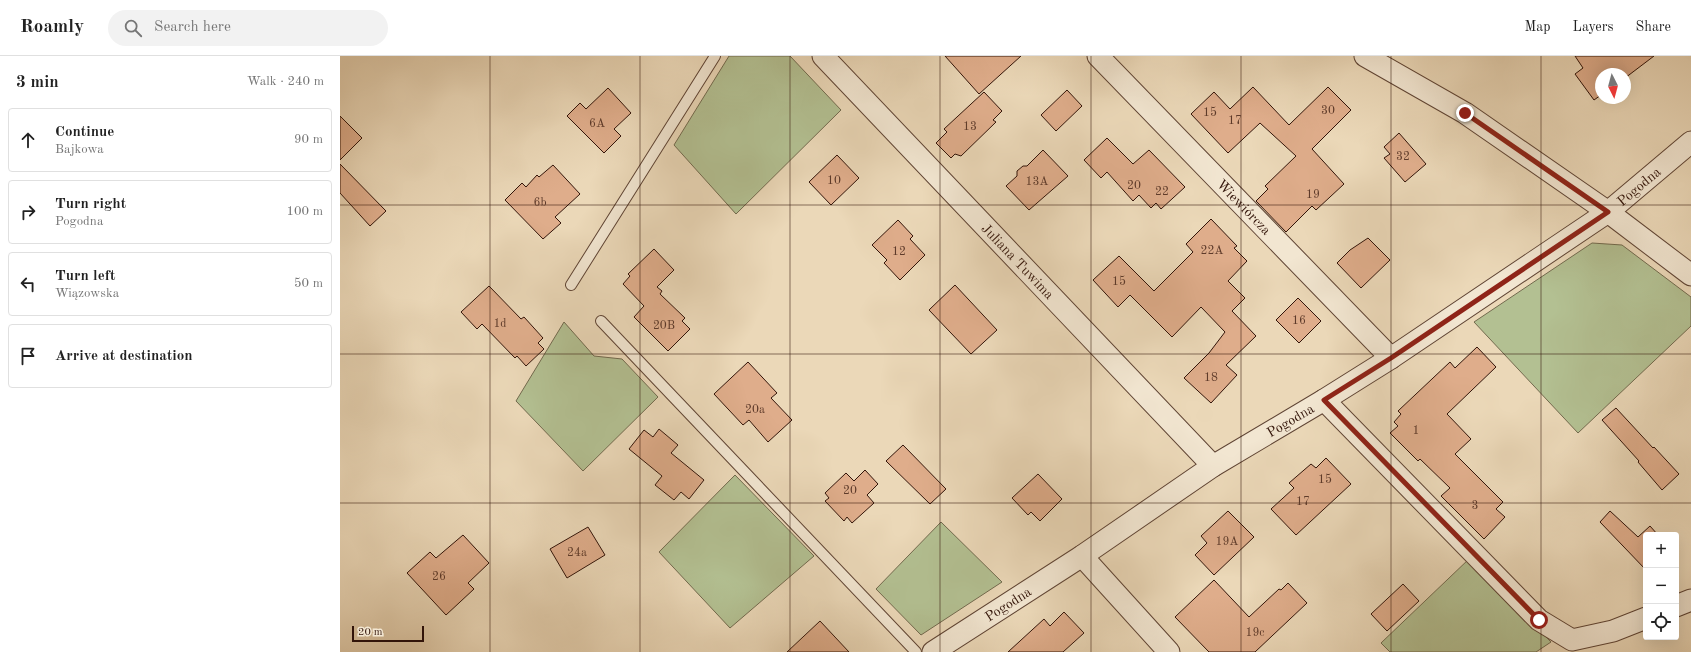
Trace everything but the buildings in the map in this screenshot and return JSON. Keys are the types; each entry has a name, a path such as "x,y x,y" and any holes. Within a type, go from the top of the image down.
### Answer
{"street":[{"name":"Juliana Tuwima","path":"823,56 1213,466"},
{"name":"Wiewiórcza","path":"1098,56 1391,358"},
{"path":"1365,56 1465,113 1608,212 1691,275"},
{"name":"Pogodna","path":"933,652 1082,556 1213,466 1391,358 1608,212 1691,142"},
{"path":"1324,400 1539,620 1572,640 1613,631 1643,619"},
{"path":"1082,556 1169,652"},
{"path":"1679,605 1691,600"}],"lane":[{"path":"571,285 715,56"},
{"path":"601,321 916,652"}],"green space":[{"path":"729,56 790,56 841,110 736,214 674,145"},
{"path":"1592,243 1622,245 1691,297 1691,326 1578,433 1474,322"},
{"path":"564,322 594,356 622,359 658,397 583,471 516,401"},
{"path":"735,475 814,556 730,628 659,552"},
{"path":"941,522 1002,582 921,635 876,589"},
{"path":"1470,558 1551,642 1536,652 1390,652 1381,643"}],"route":[{"path":"1465,113 1608,212 1391,358 1324,400 1539,620"}]}
